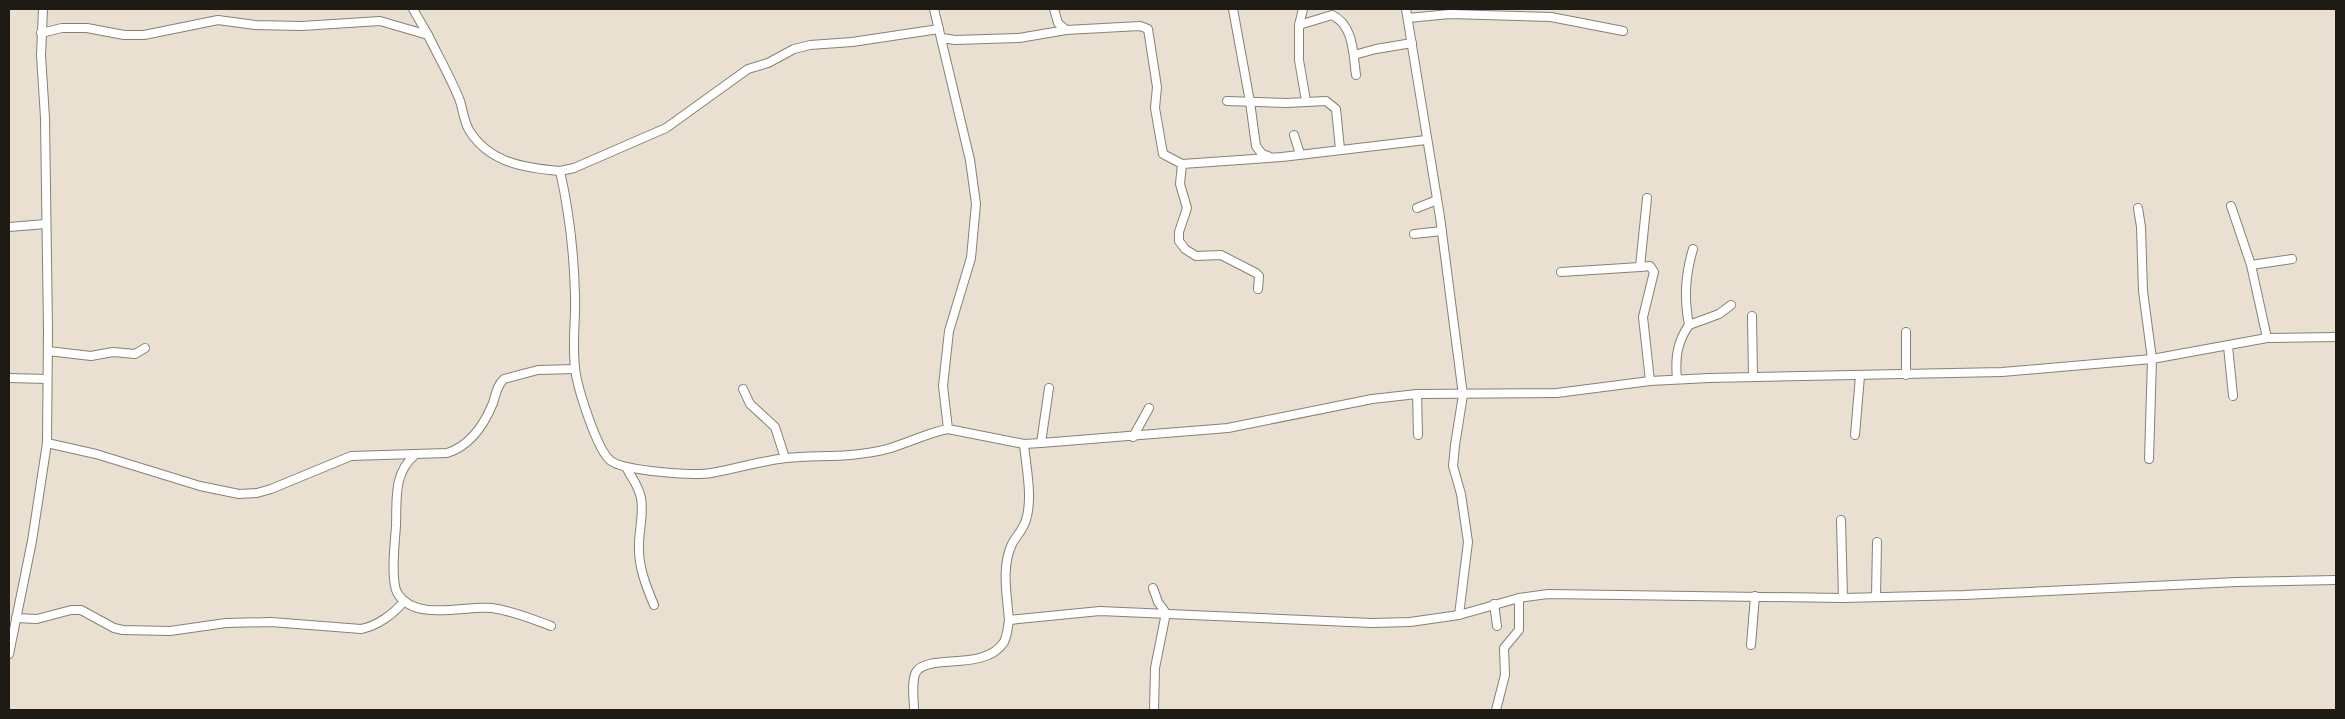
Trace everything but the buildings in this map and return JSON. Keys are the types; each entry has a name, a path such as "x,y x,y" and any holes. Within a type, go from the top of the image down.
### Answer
{"street":[{"path":"9,654 32,541 47,444 48,350 41,32 43,9"},
{"path":"413,9 428,35 460,103 469,130 484,149 496,157 510,162 560,171 574,168 666,128 748,69 768,63 794,49 810,45 852,42 939,29"},
{"path":"934,9 970,160 976,204 971,258 948,339 943,386 948,429"},
{"path":"1054,9 1058,23 1066,30"},
{"path":"1233,9 1256,146 1262,154 1269,157"},
{"path":"1303,9 1299,25 1300,60 1306,101"},
{"path":"1406,9 1426,140 1438,200 1463,395 1453,466 1461,494 1468,542 1459,614"},
{"path":"1408,18 1450,14 1551,17 1623,32"},
{"path":"1299,25 1332,15 1338,18 1346,26 1354,55 1356,75"},
{"path":"41,32 62,28 87,28 124,35 144,35 218,20 302,26 380,21 428,35"},
{"path":"942,38 955,40 1019,38 1066,30 1140,26 1148,29 1157,87 1156,108 1163,154 1182,164 1300,154 1426,140"},
{"path":"1354,55 1412,43"},
{"path":"1227,101 1326,101 1336,109 1340,149"},
{"path":"1294,135 1300,154"},
{"path":"1247,158 1256,146"},
{"path":"1182,164 1180,184 1187,208 1179,232 1179,241 1184,249 1196,256 1221,255 1256,273 1259,276 1258,289"},
{"path":"560,171 573,252 575,368 594,433 603,452 611,461 626,467 643,469 709,473 785,458 837,456 880,450 948,429 967,431 1024,444 1133,437 1228,428 1372,399 1417,394 1557,393 1650,380 2002,372 2152,359 2266,338 2336,336"},
{"path":"1640,267 1647,198"},
{"path":"1417,208 1438,200"},
{"path":"2230,206 2251,265 2266,338"},
{"path":"2138,208 2142,227 2140,246 2144,300 2152,359 2149,459"},
{"path":"9,227 46,224"},
{"path":"1414,234 1442,231"},
{"path":"1677,379 1675,364 1679,343 1689,325 1685,294 1687,269 1693,249"},
{"path":"2251,265 2292,259"},
{"path":"1561,272 1650,266 1654,272 1643,316 1650,380"},
{"path":"1689,325 1719,314 1731,305"},
{"path":"1752,316 1753,377"},
{"path":"1906,332 1906,375"},
{"path":"2228,346 2232,396"},
{"path":"48,350 99,356 113,352 135,354 145,348"},
{"path":"47,444 96,454 200,486 239,494 256,493 271,489 351,456 415,455 447,453 457,450 470,440 490,410 496,390 504,378 538,370 575,368"},
{"path":"1855,435 1860,376"},
{"path":"9,378 47,379"},
{"path":"1041,443 1049,388"},
{"path":"743,389 750,404 775,427 785,458"},
{"path":"1417,394 1418,435"},
{"path":"1133,437 1149,408"},
{"path":"914,710 914,679 919,669 925,665 966,661 988,656 1004,642 1009,620 1005,574 1013,543 1026,520 1029,499 1024,444"},
{"path":"415,455 401,471 398,491 396,593 412,606 443,611 491,608 510,611 551,626"},
{"path":"626,467 636,481 642,510 639,558 654,605"},
{"path":"636,481 639,472 643,469"},
{"path":"1841,520 1843,598"},
{"path":"1876,597 1877,542"},
{"path":"1009,620 1100,611 1358,623 1410,622 1459,614 1519,598 1548,594 1589,593 1843,598 1964,595 2237,582 2336,580"},
{"path":"1154,588 1158,602 1166,613 1155,668 1154,710"},
{"path":"1751,645 1755,596"},
{"path":"1496,710 1506,670 1504,648 1519,630 1519,598"},
{"path":"16,618 37,619 71,610 81,610 114,628 123,630 170,631 256,622 361,629 373,625 384,618 404,601"},
{"path":"1494,604 1497,626"}]}
